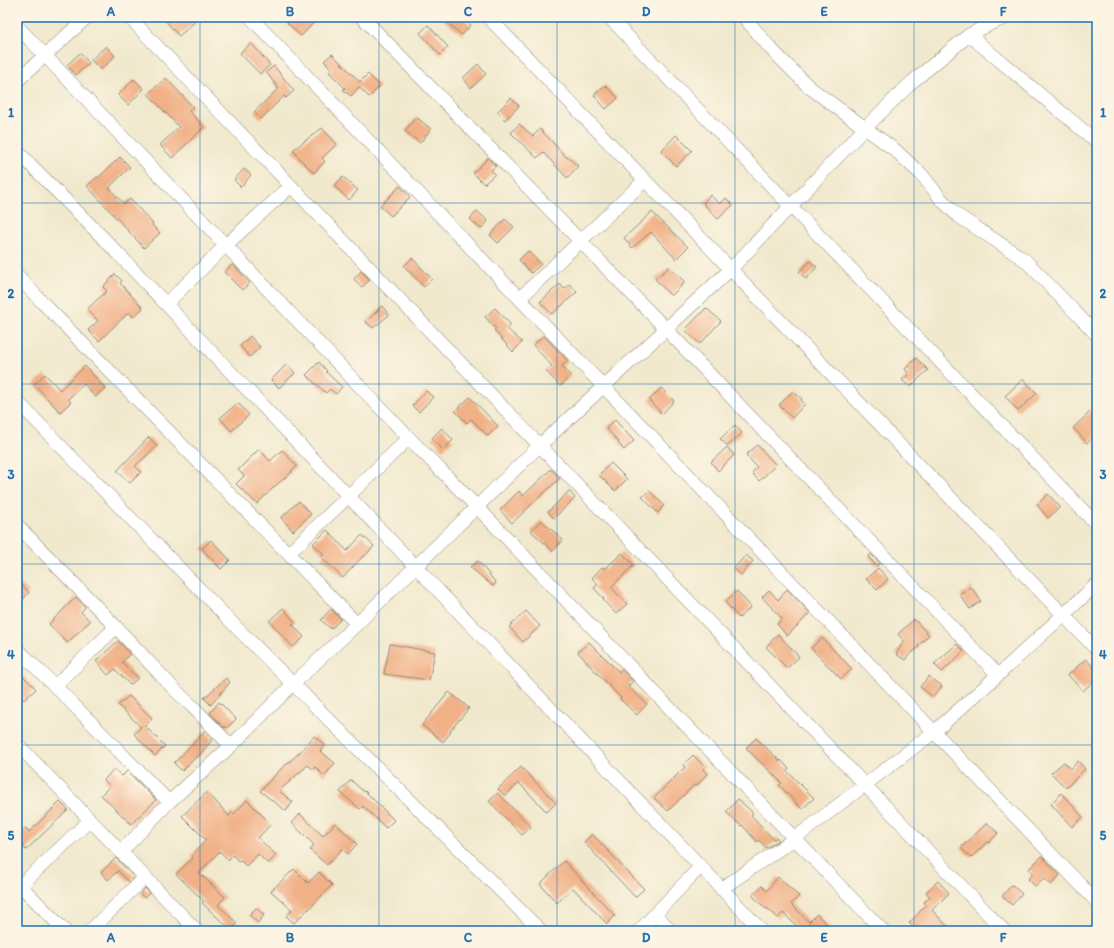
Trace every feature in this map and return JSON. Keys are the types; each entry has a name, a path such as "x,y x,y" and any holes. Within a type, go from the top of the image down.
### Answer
{"street":[{"path":"17,81 87,17"},
{"path":"130,17 1004,931"},
{"path":"250,17 1097,902"},
{"path":"362,17 666,329 998,675"},
{"path":"488,17 1097,650"},
{"path":"609,17 1097,525"},
{"path":"744,17 772,50 808,87 895,150 922,175 941,199 957,215 1025,260 1097,335"},
{"path":"121,852 169,802 231,746 540,445 731,269 865,128 912,82 969,35 1007,17"},
{"path":"17,26 409,438 883,931"},
{"path":"969,35 1097,142"},
{"path":"17,151 106,241 762,931"},
{"path":"520,298 645,180"},
{"path":"166,304 226,245 291,186"},
{"path":"17,275 357,624"},
{"path":"17,401 293,684 541,931"},
{"path":"288,554 409,438"},
{"path":"17,525 176,691 231,746"},
{"path":"721,889 794,839 934,732 1097,584"},
{"path":"55,686 116,627"},
{"path":"17,649 169,802"},
{"path":"17,744 196,931"},
{"path":"65,931 18,886 90,820"},
{"path":"639,931 700,867"},
{"path":"90,931 145,877"},
{"path":"655,914 671,931"}],"building":[{"path":"162,17 200,17 179,36"},
{"path":"292,17 319,17 301,36 287,23"},
{"path":"440,17 461,17 471,25 462,35"},
{"path":"428,25 448,47 440,55 420,33"},
{"path":"251,43 270,65 260,74 240,53"},
{"path":"106,46 115,56 101,70 91,60"},
{"path":"80,53 89,63 76,75 67,65"},
{"path":"332,54 360,82 368,74 380,86 369,97 359,87 351,96 343,90 345,88 329,72 332,69 324,61"},
{"path":"478,64 486,74 471,88 463,78"},
{"path":"274,66 294,91 286,98 284,96 261,119 254,112 278,89 266,72"},
{"path":"166,78 193,107 189,111 204,127 172,158 160,145 179,127 148,94"},
{"path":"134,79 144,89 128,105 118,95"},
{"path":"605,85 618,98 606,109 594,95"},
{"path":"511,98 519,106 505,120 497,112"},
{"path":"416,117 431,129 420,143 405,131"},
{"path":"519,124 533,136 540,129 567,158 568,157 578,166 567,178 543,152 537,158 511,133"},
{"path":"322,128 337,144 322,158 325,161 314,173 293,150"},
{"path":"676,135 692,151 676,166 661,151"},
{"path":"120,157 130,167 109,188 124,204 130,199 160,233 144,248 87,186 97,177 98,178"},
{"path":"488,158 496,166 491,170 495,174 484,184 473,173"},
{"path":"244,169 251,175 241,187 234,180"},
{"path":"343,177 358,190 349,200 334,186"},
{"path":"400,186 410,197 391,216 380,206"},
{"path":"710,195 720,204 726,198 733,205 718,219 703,203"},
{"path":"477,211 488,221 481,229 470,219"},
{"path":"652,212 688,247 676,259 651,232 632,248 624,238"},
{"path":"505,219 514,227 498,243 490,235"},
{"path":"528,251 541,264 531,273 519,260"},
{"path":"412,258 432,279 424,287 404,266"},
{"path":"810,261 817,267 806,279 799,272"},
{"path":"233,264 250,283 242,290 224,272"},
{"path":"669,267 685,282 671,296 655,279"},
{"path":"361,271 370,280 362,287 354,279"},
{"path":"115,274 122,281 120,283 143,308 133,317 129,312 99,341 88,330 98,321 87,309 107,291 103,287"},
{"path":"560,284 564,289 570,284 577,292 552,314 540,302"},
{"path":"382,306 389,315 373,328 366,322"},
{"path":"495,308 511,325 507,329 522,342 513,352 485,317"},
{"path":"706,308 721,321 700,344 685,330"},
{"path":"250,336 260,347 250,357 240,346"},
{"path":"544,336 568,361 562,366 571,376 560,386 546,371 552,366 533,345"},
{"path":"916,358 928,370 910,387 902,380 909,374 905,369"},
{"path":"319,362 327,371 326,372 342,387 336,394 330,389 326,393 306,375"},
{"path":"287,364 295,373 279,388 271,380"},
{"path":"85,366 105,388 95,397 84,384 68,399 71,402 60,412 34,384 45,374 60,390"},
{"path":"1023,379 1037,393 1018,411 1005,396"},
{"path":"661,388 674,401 662,414 649,400"},
{"path":"426,391 433,397 419,412 412,406"},
{"path":"793,391 805,404 792,418 779,405"},
{"path":"470,397 498,426 488,436 471,419 467,423 455,411"},
{"path":"238,403 249,415 231,431 220,418"},
{"path":"1091,411 1097,417 1097,434 1087,443 1073,428"},
{"path":"615,420 634,441 624,450 606,428"},
{"path":"735,425 742,433 728,446 720,439"},
{"path":"442,428 453,440 443,450 432,438"},
{"path":"149,437 157,446 135,466 141,472 130,483 117,471"},
{"path":"757,445 776,465 759,481 752,473 757,467 746,455"},
{"path":"727,447 734,455 718,471 711,462"},
{"path":"259,449 270,461 282,450 297,466 257,504 236,484 244,476 238,470"},
{"path":"611,463 627,479 615,491 599,475"},
{"path":"551,469 560,478 512,523 500,510 519,491 523,496"},
{"path":"569,491 575,498 554,518 548,512"},
{"path":"649,491 664,505 658,513 642,497"},
{"path":"1048,494 1060,507 1048,518 1037,505"},
{"path":"299,501 311,514 293,531 281,518"},
{"path":"541,520 563,540 553,551 531,531"},
{"path":"327,530 347,551 362,535 374,546 343,578 321,557 324,554 313,544"},
{"path":"211,540 230,560 221,569 202,549"},
{"path":"622,553 634,565 611,587 627,604 616,614 594,588 598,584 592,578 602,567 605,569"},
{"path":"871,554 880,563 877,566 868,557"},
{"path":"746,555 753,561 741,575 734,568"},
{"path":"478,561 496,583 493,586 470,567"},
{"path":"878,568 888,579 877,590 866,579"},
{"path":"17,581 29,592 17,607"},
{"path":"971,587 981,601 970,609 960,595"},
{"path":"787,589 810,613 787,636 777,624 782,619 762,597 769,590 778,600"},
{"path":"737,591 751,607 739,618 725,602"},
{"path":"76,597 85,607 81,612 90,621 67,643 49,624"},
{"path":"283,608 295,622 292,624 304,637 293,647 269,621"},
{"path":"331,609 341,619 331,629 321,620"},
{"path":"526,611 540,626 523,642 509,627"},
{"path":"914,619 929,635 905,660 896,654 904,641 898,634"},
{"path":"778,634 799,657 787,668 766,647"},
{"path":"822,638 852,669 841,679 811,648"},
{"path":"118,641 130,654 122,662 138,678 130,685 115,669 108,675 96,661"},
{"path":"589,642 619,672 622,670 633,681 628,686 647,704 637,715 620,699 621,698 578,652"},
{"path":"390,644 435,652 429,680 384,674"},
{"path":"957,644 964,651 942,672 934,664"},
{"path":"1086,659 1097,671 1097,678 1083,691 1068,675"},
{"path":"17,670 36,689 24,700 17,692"},
{"path":"929,676 942,686 933,697 920,687"},
{"path":"226,678 230,682 211,705 204,698"},
{"path":"449,692 469,708 443,742 422,725"},
{"path":"129,696 152,718 145,726 165,746 155,756 134,734 141,727 118,705"},
{"path":"219,702 236,719 227,728 225,726 224,728 210,713"},
{"path":"205,731 213,739 198,757 197,756 182,771 174,763"},
{"path":"314,736 325,745 320,751 335,763 324,776 315,767 313,769 308,765 279,791 293,802 286,811 260,791"},
{"path":"756,738 780,761 781,760 789,769 787,771 814,798 802,809 779,785 782,783 746,748"},
{"path":"693,755 705,767 703,769 707,774 668,811 654,798 685,767 683,765"},
{"path":"1078,761 1085,769 1066,788 1051,773 1064,762 1071,769"},
{"path":"521,767 556,803 547,812 519,783 505,796 498,789"},
{"path":"114,769 122,776 127,771 156,800 131,824 101,795 110,786 104,780"},
{"path":"351,780 364,792 365,791 394,820 386,828 363,806 360,809 340,792"},
{"path":"207,792 229,816 232,812 234,814 247,800 271,824 258,838 276,855 268,864 258,854 246,866 240,860 238,861 233,855 228,860 220,851 199,873 225,897 218,905 237,923 231,930 202,903 204,901 176,874 193,858 191,856 206,840 182,816"},
{"path":"498,793 531,827 522,835 489,801"},
{"path":"1061,793 1083,817 1072,827 1051,804"},
{"path":"738,799 753,813 751,815 774,840 776,837 779,840 766,848 759,840 757,842 742,825 741,826 726,812"},
{"path":"60,802 68,810 26,850 17,840 17,836 26,828 29,832"},
{"path":"300,814 323,836 335,823 357,844 348,854 342,849 327,865 310,850 314,845 292,823"},
{"path":"987,823 998,833 989,843 987,842 971,858 961,848"},
{"path":"592,834 644,889 635,897 584,842"},
{"path":"1042,856 1060,875 1051,885 1044,878 1035,886 1028,879 1033,874 1029,869"},
{"path":"116,858 134,877 129,882 118,871 108,880 101,872"},
{"path":"564,861 615,916 607,924 573,888 557,903 540,884"},
{"path":"294,869 308,883 319,872 332,885 294,923 286,916 292,910 271,891"},
{"path":"778,877 799,896 791,904 809,922 817,914 833,931 800,931 801,930 783,913 778,918 767,908 766,909 752,895 762,886 767,891"},
{"path":"938,881 949,893 932,910 952,931 917,931 909,923 926,905 924,902 930,897 926,892"},
{"path":"1012,885 1022,894 1012,905 1002,896"},
{"path":"145,888 150,893 144,898 140,894"},
{"path":"256,908 264,915 258,923 249,915"}]}
